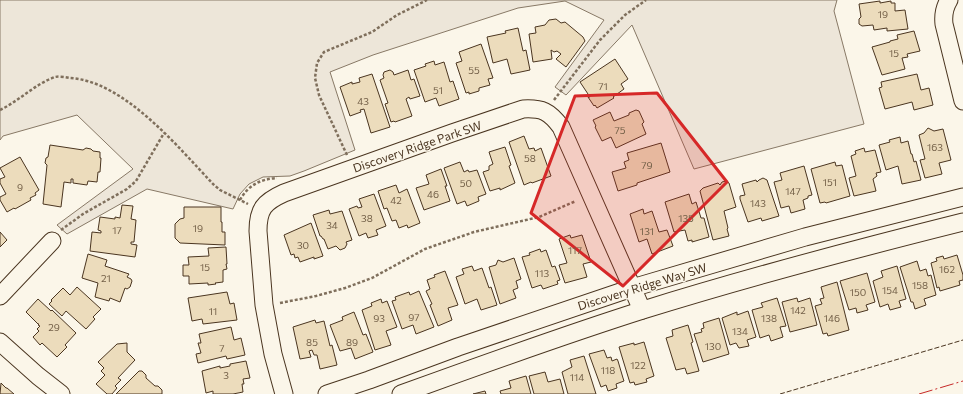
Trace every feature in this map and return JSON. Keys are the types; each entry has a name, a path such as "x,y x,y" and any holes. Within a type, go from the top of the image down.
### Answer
{"street":[{"path":"949,0 943,16 944,24 963,101"},
{"name":"Discovery Ridge Park SW","path":"284,394 272,354 264,305 258,225 260,212 271,199 284,193 523,109 545,111"},
{"path":"545,111 554,118 561,127 642,310"},
{"name":"Discovery Ridge Way SW","path":"327,394 458,347 632,288 805,237 963,197"},
{"name":"Discovery Ridge Way SW","path":"400,394 642,310 812,261 963,222"},
{"path":"805,237 812,261"},
{"path":"0,296 52,241"},
{"path":"0,342 38,376 61,394"},
{"path":"458,347 466,370"}],"path":[{"path":"348,157 319,95 315,78 317,63 324,52 372,32 397,15 427,0"},
{"path":"545,111 600,40 625,15 646,0"},
{"path":"0,110 36,87 56,77 82,78 106,88 140,111 164,133 213,184 220,190 240,200"},
{"path":"52,241 60,230 83,214 127,189 136,181 164,133"},
{"path":"278,304 345,288 372,278 432,246 474,232 539,217 579,200"}],"highlighted area":[{"path":"657,93 727,182 623,286 531,213 575,96"}],"shaded area":[{"path":"0,0 837,0 834,11 864,124 694,169 632,25 566,95 555,87 604,20 565,1 518,8 373,55 330,72 355,150 290,176 263,177 249,184 240,194 233,209 147,189 67,234 57,225 133,169 77,115 3,136 0,140"}],"building":[{"path":"880,1 880,3 891,1 891,3 895,3 895,11 905,10 908,29 887,31 887,28 874,30 873,25 862,26 859,24 859,19 861,17 859,4"},
{"path":"556,19 561,23 565,22 583,37 585,41 566,67 556,59 561,54 557,51 554,52 551,50 552,59 533,62 529,34 536,33 535,27 545,25 549,20"},
{"path":"518,28 523,51 526,50 530,70 511,74 507,59 493,63 487,37 506,33 505,31"},
{"path":"914,31 920,51 907,54 908,57 902,58 905,69 882,75 872,47 898,39 897,35"},
{"path":"481,44 493,78 488,79 490,85 479,88 479,91 469,94 469,92 466,93 456,63 462,61 459,52"},
{"path":"615,59 628,79 621,84 624,89 613,97 614,98 597,108 588,97 590,97 580,82"},
{"path":"434,61 435,65 444,62 450,82 453,81 459,99 439,106 436,98 425,102 414,70 426,66 425,64"},
{"path":"390,70 394,75 408,70 411,80 414,79 420,96 410,99 409,97 406,99 412,116 395,122 391,122 385,104 388,103 380,80 384,78 384,72"},
{"path":"372,74 390,127 371,133 364,109 360,110 361,112 350,116 340,87 352,82 352,84 360,82 359,78"},
{"path":"917,74 921,90 929,88 933,105 914,110 912,102 885,109 879,88 882,87 881,82"},
{"path":"636,110 639,111 644,122 642,124 646,134 616,148 611,137 602,141 593,120 610,112 614,121 629,115 629,113"},
{"path":"928,128 934,131 943,129 951,160 939,163 942,174 925,178 920,160 925,159 919,135 924,133"},
{"path":"524,136 529,149 534,148 535,151 541,148 551,176 524,185 509,142"},
{"path":"900,137 901,143 908,141 914,162 916,161 921,180 902,184 898,166 886,170 879,145"},
{"path":"661,143 670,172 618,191 612,172 626,168 624,162 629,160 627,153"},
{"path":"50,145 83,150 86,148 100,152 100,172 98,172 97,182 88,181 87,185 73,183 73,179 71,179 71,183 64,182 61,207 43,204 47,165 45,163 46,158 48,157"},
{"path":"505,147 511,165 509,166 515,183 500,190 500,188 490,191 483,172 489,170 489,166 493,164 489,152"},
{"path":"864,148 865,152 875,150 881,172 876,173 877,176 873,179 876,191 854,196 849,178 856,176 851,156 856,154 855,151"},
{"path":"20,157 39,190 35,193 36,195 30,198 31,200 7,212 0,200 0,197 6,194 0,183 0,179 5,177 0,168"},
{"path":"460,162 464,172 468,170 469,172 477,170 486,194 478,197 479,201 467,206 465,201 457,204 444,168"},
{"path":"835,162 836,166 842,165 850,196 826,203 820,203 811,169"},
{"path":"804,166 812,195 803,200 805,209 791,213 789,206 781,208 774,182 782,180 780,173"},
{"path":"441,169 450,201 424,210 416,188 429,184 426,175"},
{"path":"763,178 767,180 779,216 762,221 761,218 748,222 740,199 740,196 745,195 742,184 756,180 757,182"},
{"path":"726,181 729,183 736,207 724,211 729,236 713,240 700,191 703,188 718,183 720,185 722,182"},
{"path":"396,185 399,193 407,189 420,223 408,228 407,225 399,228 396,220 392,221 387,208 384,209 378,191"},
{"path":"374,194 386,226 376,230 378,235 368,238 366,233 359,236 349,209 357,206 358,208 362,207 359,199"},
{"path":"689,194 692,204 696,202 701,218 704,218 709,237 692,242 692,240 688,241 685,230 674,232 665,202"},
{"path":"122,205 133,206 131,219 136,220 134,242 131,242 131,244 137,245 135,257 90,251 92,232 101,233 101,231 98,230 100,217 115,219 115,217 120,218"},
{"path":"184,207 221,207 222,232 225,232 225,245 180,243 175,238 175,224 180,219 184,218"},
{"path":"643,209 644,214 652,211 659,232 667,230 673,246 652,254 647,239 639,242 630,214"},
{"path":"329,210 330,214 342,211 352,240 346,242 347,244 345,248 340,250 336,246 328,249 324,239 320,236 313,215"},
{"path":"311,223 323,256 314,259 314,257 300,262 298,257 295,258 294,254 291,255 284,235"},
{"path":"0,232 7,240 0,247"},
{"path":"570,235 571,238 582,235 591,262 583,264 587,277 565,283 559,265 567,263 559,239"},
{"path":"226,247 227,269 223,270 223,282 208,285 208,283 189,284 189,276 183,276 183,265 189,265 188,257 209,256 208,248"},
{"path":"540,249 541,252 546,250 552,267 555,266 560,280 557,281 558,284 543,289 541,285 532,288 522,257 530,255 529,253"},
{"path":"88,254 107,260 105,266 129,274 127,277 132,281 130,287 127,289 125,288 120,302 110,298 109,301 95,297 98,283 82,278"},
{"path":"957,255 963,280 959,281 960,285 940,291 939,287 937,288 931,263 937,261 936,258 943,256 944,259"},
{"path":"514,258 521,279 516,281 518,288 513,290 516,298 500,304 489,267 496,265 498,260 503,262"},
{"path":"917,261 920,271 926,269 928,276 931,275 936,295 924,299 926,305 915,309 913,302 911,302 900,267"},
{"path":"472,266 474,271 482,268 489,288 491,287 497,305 481,310 477,299 465,304 456,277 464,274 462,269"},
{"path":"897,266 906,299 899,301 901,307 890,310 888,304 880,307 873,281 883,277 881,271"},
{"path":"445,271 458,305 448,308 452,320 438,326 430,305 432,304 426,291 430,289 427,280 435,277 434,275"},
{"path":"867,273 875,302 866,305 868,310 857,313 856,308 849,310 840,281"},
{"path":"837,282 849,330 828,336 827,333 823,334 815,306 822,304 820,299 824,298 821,287"},
{"path":"77,287 101,309 93,317 95,319 86,329 66,311 62,316 49,304 63,288 70,295"},
{"path":"419,291 434,327 416,334 413,325 402,329 392,301 396,300 395,297 409,292 410,295"},
{"path":"227,292 230,304 234,303 237,320 203,324 202,319 192,321 188,298"},
{"path":"777,298 786,326 780,327 783,337 771,341 769,335 760,338 752,310 763,307 761,303"},
{"path":"797,298 798,302 810,298 817,325 790,332 782,302"},
{"path":"38,299 76,333 65,345 67,347 57,357 42,343 40,345 33,337 39,331 37,329 40,326 26,312"},
{"path":"381,299 382,303 387,301 397,327 386,331 391,345 375,350 362,310 372,306 371,303"},
{"path":"748,311 756,337 747,340 749,346 739,348 736,343 730,345 722,318 737,312 737,315"},
{"path":"354,312 363,335 366,334 373,352 355,359 351,348 340,351 330,325 343,320 342,317"},
{"path":"719,318 729,354 703,362 694,334 702,332 701,329 704,328 703,323"},
{"path":"315,320 316,323 324,321 330,346 332,345 337,365 320,369 317,355 314,355 312,350 309,351 311,357 300,359 293,327"},
{"path":"688,325 693,342 691,343 699,371 687,374 685,368 676,370 666,338 673,336 672,330"},
{"path":"231,327 234,340 241,338 245,355 227,359 226,356 198,363 196,354 201,353 198,343 201,343 199,334"},
{"path":"644,342 654,376 646,379 647,382 635,385 634,382 630,383 619,347"},
{"path":"127,343 127,352 135,360 118,378 121,380 115,386 117,388 112,394 107,394 96,384 105,375 101,371 104,368 98,362 117,344"},
{"path":"604,350 607,358 611,357 612,361 617,359 624,381 616,384 617,388 608,391 606,385 601,387 589,354"},
{"path":"584,356 596,394 568,394 562,372 572,367 570,360"},
{"path":"246,361 250,378 243,379 243,392 233,394 213,394 213,391 206,393 202,371 220,366 220,368 230,366 230,364"},
{"path":"139,371 142,371 146,375 146,378 162,390 162,394 116,394"},
{"path":"545,372 548,382 560,379 564,394 534,394 529,376"},
{"path":"526,376 531,394 501,394 500,391 511,388 509,381"},
{"path":"1,383 6,388 14,394 0,394"},
{"path":"485,391 486,394 473,394"}],"fence":[{"path":"780,394 963,340"}],"power":[{"path":"919,394 963,381"}]}
